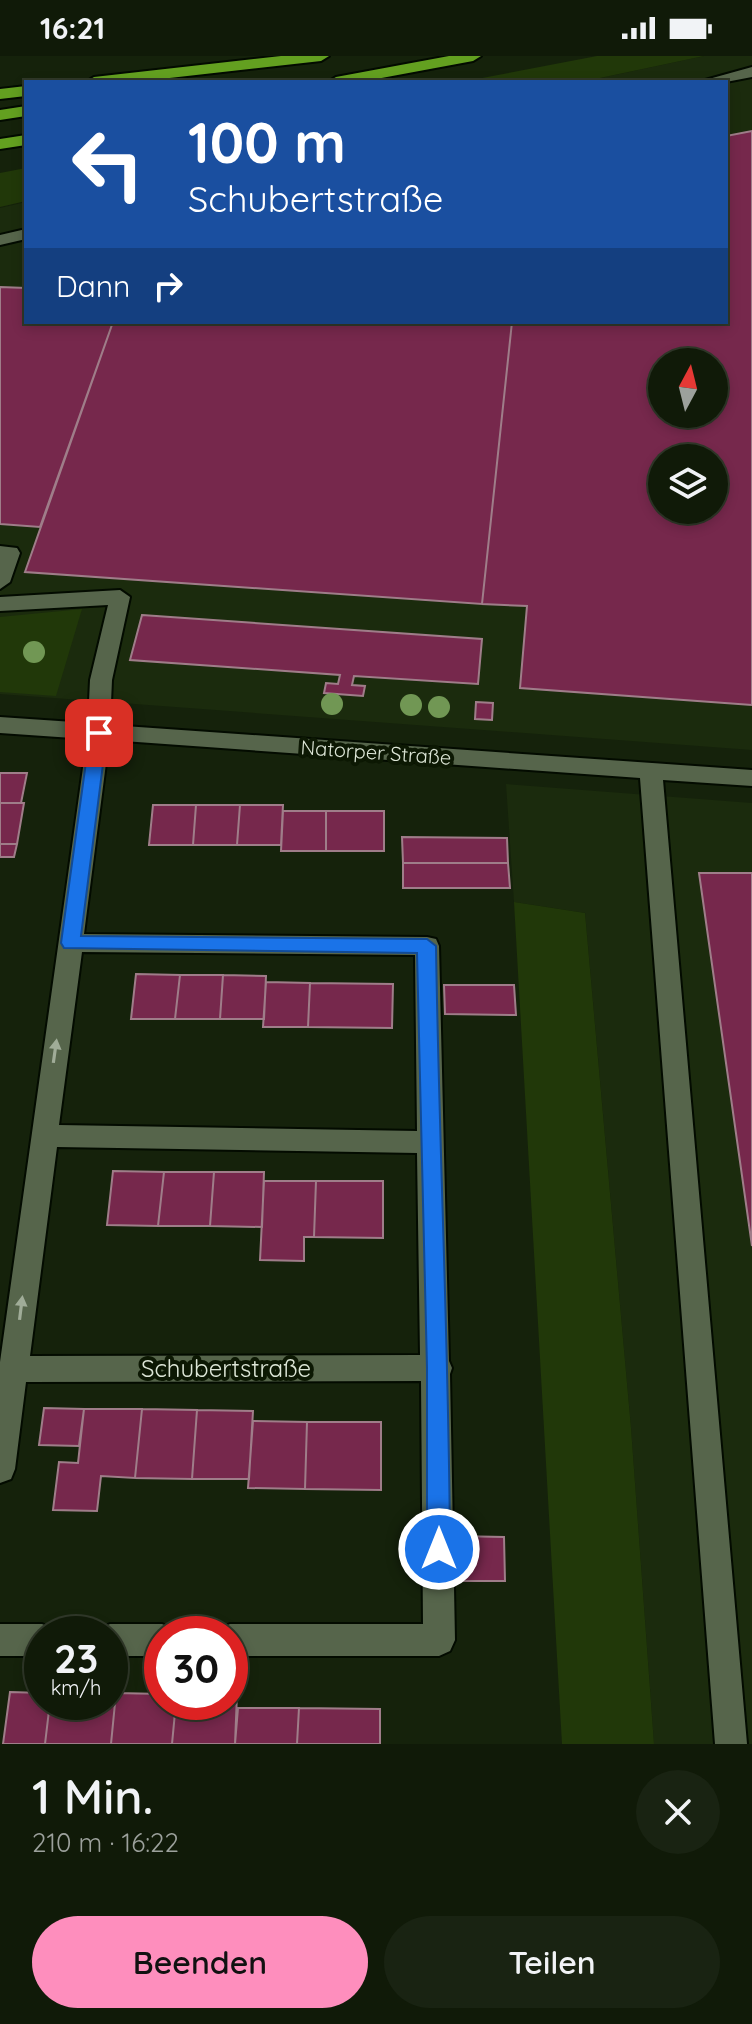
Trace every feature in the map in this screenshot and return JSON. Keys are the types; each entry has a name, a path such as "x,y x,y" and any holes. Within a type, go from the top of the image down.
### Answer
{"highway":[{"path":"111,80 321,56"},
{"path":"197,80 330,56"},
{"path":"347,80 473,56"},
{"path":"0,94 24,91"},
{"path":"0,115 24,111"},
{"path":"2,144 24,140"}],"street":[{"path":"715,80 752,72"},
{"path":"0,240 24,234"},
{"path":"0,552 10,553 0,582"},
{"path":"0,604 120,597 101,680 99,733 0,1469"},
{"name":"Natorper Straße","path":"0,725 752,778"},
{"path":"651,771 731,1744"},
{"path":"71,943 427,946 429,1142 438,1368 439,1640 248,1640"},
{"path":"43,1136 429,1142"},
{"name":"Schubertstraße","path":"13,1369 438,1368"},
{"path":"0,1640 24,1640"}],"shaded area":[{"path":"597,56 704,56 590,80 471,80"},
{"path":"704,56 752,56 752,750 0,694 0,208 24,202 24,324 728,324 728,80 590,80"},
{"path":"24,168 24,201 0,207 0,173"},
{"path":"82,609 56,696 0,692 0,617"},
{"path":"506,784 752,803 752,1744 654,1744 631,1428 585,913 514,902"},
{"path":"514,902 585,913 631,1428 654,1744 562,1744"}],"building":[{"path":"752,131 752,705 520,688 527,606 482,604 512,324 728,324 728,136"},
{"path":"0,287 24,288 24,324 112,324 40,527 0,524"},
{"path":"112,324 512,324 482,604 25,572"},
{"path":"142,615 482,639 478,684 354,676 352,685 365,686 363,696 324,693 326,683 338,684 340,675 130,660"},
{"path":"476,702 493,703 492,720 475,719"},
{"path":"0,773 27,773 21,803 0,803"},
{"path":"0,803 24,803 17,844 0,844"},
{"path":"153,805 196,805 193,845 149,845"},
{"path":"196,805 240,805 237,845 193,845"},
{"path":"240,805 283,805 281,845 237,845"},
{"path":"283,811 326,811 326,851 281,851"},
{"path":"326,811 384,811 384,851 326,851"},
{"path":"402,837 507,838 508,863 403,863"},
{"path":"0,844 17,844 14,857 0,857"},
{"path":"403,863 508,863 510,888 403,888"},
{"path":"699,873 752,873 752,1246"},
{"path":"136,974 180,975 175,1019 131,1019"},
{"path":"180,975 223,975 220,1019 175,1019"},
{"path":"223,975 266,976 264,1019 220,1019"},
{"path":"266,982 310,983 308,1027 263,1027"},
{"path":"310,983 393,984 392,1028 308,1027"},
{"path":"444,985 514,985 516,1015 445,1014"},
{"path":"113,1171 164,1172 158,1226 107,1225"},
{"path":"164,1172 214,1172 210,1226 158,1226"},
{"path":"214,1172 264,1172 262,1227 210,1226"},
{"path":"264,1181 316,1181 314,1237 304,1237 304,1261 260,1260"},
{"path":"316,1181 383,1181 383,1238 314,1237"},
{"path":"44,1408 84,1409 79,1446 39,1445"},
{"path":"84,1409 142,1409 135,1478 101,1476 97,1511 53,1510 59,1462 78,1463"},
{"path":"142,1409 197,1410 192,1479 135,1478"},
{"path":"197,1410 253,1411 249,1479 192,1479"},
{"path":"253,1421 307,1422 305,1489 248,1488"},
{"path":"307,1422 381,1422 381,1490 305,1489"},
{"path":"454,1536 504,1537 505,1581 455,1581"},
{"path":"10,1692 24,1692 24,1720 48,1720 45,1744 3,1744"},
{"path":"128,1693 144,1694 144,1720 174,1720 172,1744 111,1744 113,1720 128,1720"},
{"path":"248,1708 299,1708 297,1744 235,1744 237,1720 248,1720"},
{"path":"299,1708 380,1709 380,1744 297,1744"},
{"path":"48,1720 113,1720 111,1744 45,1744"},
{"path":"174,1720 236,1720 235,1744 172,1744"}],"route":[{"path":"99,733 71,943 427,946 429,1142 438,1368 439,1549"}]}
